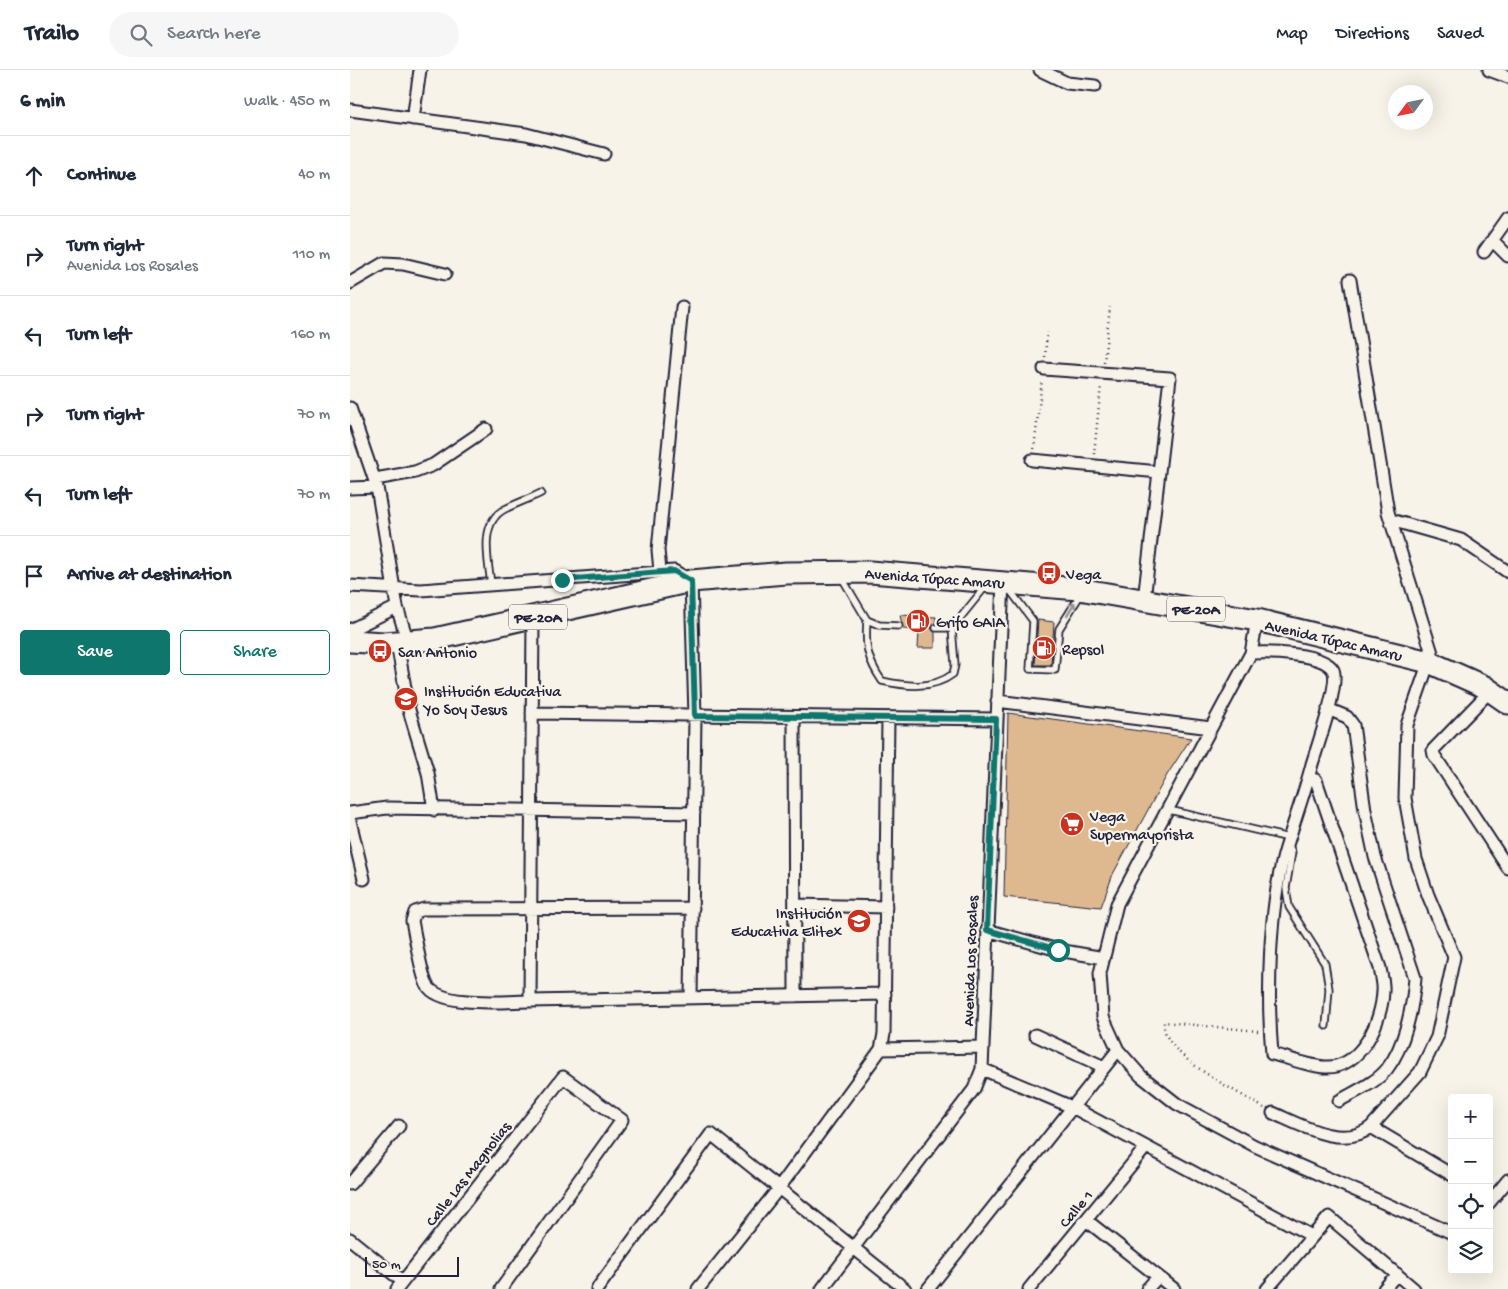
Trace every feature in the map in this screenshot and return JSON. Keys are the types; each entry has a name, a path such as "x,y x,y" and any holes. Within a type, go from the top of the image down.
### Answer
{"highway":[{"name":"Avenida Túpac Amaru","path":"350,641 403,642 435,639 691,581 786,572 870,572 997,581 1083,590 1257,620 1429,662 1500,696"}],"street":[{"path":"413,119 420,70"},
{"path":"1040,70 1067,83 1095,86"},
{"path":"1489,70 1508,77"},
{"path":"350,110 526,134 604,154"},
{"path":"1484,252 1508,218"},
{"path":"1493,240 1508,256"},
{"path":"350,284 384,262 403,264 446,274"},
{"path":"1273,1113 1314,1131 1347,1137 1363,1133 1371,1127 1420,1072 1433,1046 1437,1037 1454,957 1428,895 1416,859 1405,798 1407,725 1432,653 1391,520 1350,280"},
{"path":"660,571 658,550 682,307"},
{"path":"1044,369 1170,378 1144,600"},
{"path":"350,408 376,483 403,642 409,710 428,773 434,810"},
{"path":"350,488 376,483 433,465 486,430"},
{"path":"1032,460 1159,472"},
{"path":"1391,520 1461,540 1508,572"},
{"path":"350,586 421,590 660,571 674,571 691,581 695,716 691,998"},
{"name":"Avenida Los Rosales","path":"822,1289 974,1089 982,1069 997,701 997,581"},
{"path":"350,630 397,608"},
{"path":"530,1001 534,618"},
{"path":"1257,620 1251,653 1169,810 1117,904 1100,972 1103,1017 1118,1050 1141,1076 1177,1104 1264,1150 1448,1231"},
{"path":"1251,653 1274,652 1307,657 1330,664 1335,671 1335,681 1328,709 1289,841 1274,906 1270,1032 1272,1054 1326,1067 1344,1064 1357,1054 1373,1031 1384,990 1380,968 1333,830 1321,788 1316,780 1309,778"},
{"path":"1500,696 1433,750 1434,755 1508,868"},
{"path":"997,701 1211,728"},
{"path":"1328,709 1347,717 1353,725 1365,810 1376,857 1415,978 1414,995 1405,1027 1398,1050 1387,1070 1373,1081 1339,1101"},
{"path":"532,713 996,719"},
{"path":"794,717 795,996"},
{"path":"698,1289 778,1188 881,1049 884,1034 885,994 888,718"},
{"path":"350,813 387,808 532,812 694,813"},
{"path":"350,821 364,879"},
{"path":"795,905 886,907"},
{"path":"693,908 531,907 424,909 415,912 412,921 427,985 436,994 448,999 530,1001 885,994"},
{"path":"987,930 1058,950 1104,958"},
{"path":"1035,1034 1104,1067"},
{"path":"881,1049 982,1047"},
{"path":"928,1289 1118,1050"},
{"path":"982,1069 1072,1107 1312,1236"},
{"name":"Calle Las Magnolias","path":"400,1285 562,1077 622,1120 500,1289"},
{"path":"350,1184 399,1126"},
{"path":"1371,1127 1448,1172"},
{"path":"597,1289 711,1134 905,1289"},
{"name":"Calle 1","path":"1029,1289 1146,1148"},
{"path":"1493,1196 1508,1180"},
{"path":"1267,1289 1329,1217 1414,1289"},
{"path":"1086,1220 1174,1289"},
{"path":"350,1239 400,1285"},
{"path":"1384,1289 1397,1274"},
{"path":"1147,1289 1158,1276"}],"lane":[{"path":"492,584 488,536 493,518 505,509 541,493"},
{"path":"838,572 867,620 865,644 872,666 882,681 905,686 934,683 953,674 955,665 952,628"},
{"path":"936,628 952,628 997,581 1033,621 1035,629 1030,669 1055,670 1056,629 1083,590"},
{"path":"867,620 879,625 899,626"},
{"path":"1169,810 1289,841 1292,852 1286,888 1289,907 1325,964 1330,989 1326,1026"}],"path":[{"path":"1093,466 1110,307"},
{"path":"1032,460 1047,332"},
{"path":"1270,1032 1164,1022 1163,1029 1178,1054 1273,1113"}],"building":[{"path":"900,615 936,617 936,623 931,628 935,633 935,648 918,648 919,630 903,629"},
{"name":"Repsol","path":"1038,620 1054,622 1051,665 1035,665"},
{"name":"Vega Supermayorista","path":"1008,713 1191,738 1167,775 1113,874 1101,907 1004,897"}],"place":[{"name":"Vega","path":"1049,573"},
{"name":"Grifo GAIA","path":"918,621"},
{"name":"Repsol","path":"1044,648"},
{"name":"San Antonio","path":"380,651"},
{"name":"Institución Educativa Yo Soy Jesus","path":"406,699"},
{"name":"Vega Supermayorista","path":"1072,824"},
{"name":"Institución Educativa Elitex","path":"859,921"}],"route":[{"path":"562,580 674,571 691,581 695,716 996,719 987,930 1058,950"}]}
